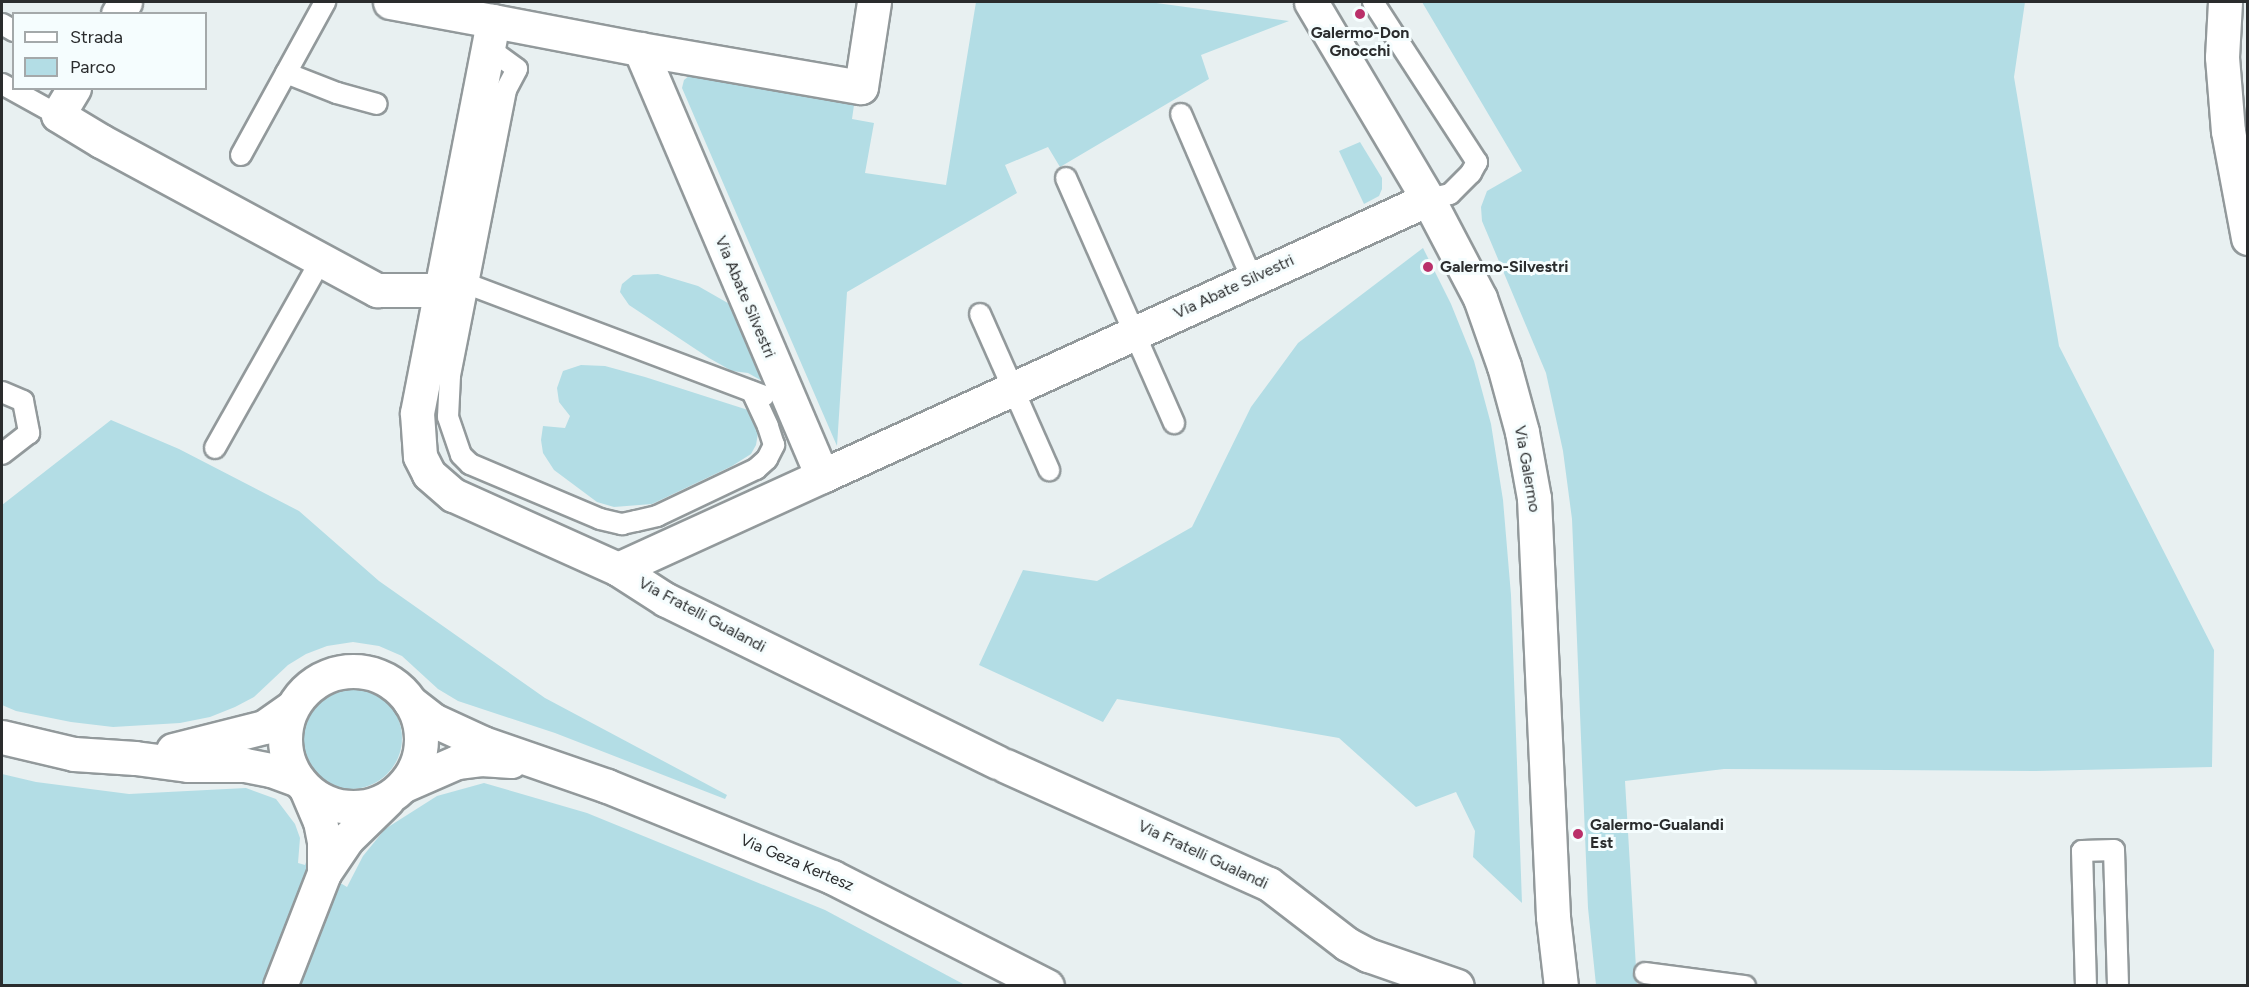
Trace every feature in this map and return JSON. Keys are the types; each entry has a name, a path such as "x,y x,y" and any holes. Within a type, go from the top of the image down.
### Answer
{"street":[{"path":"390,2 490,34 640,49 861,87 874,2"},
{"name":"Via Galermo","path":"1311,2 1428,199 1480,298 1504,366 1522,432 1534,498 1553,917 1561,986"},
{"path":"2225,2 2222,57 2228,131 2247,238"},
{"path":"66,102 321,260 377,290 451,283 490,34"},
{"name":"Via Abate Silvestri","path":"640,49 822,476 1428,199"},
{"name":"Via Fratelli Gualandi","path":"451,283 417,413 420,456 429,474 453,495 618,569 666,600 1001,764 1269,884 1347,944 1368,955 1457,986"},
{"path":"618,569 822,476"},
{"path":"324,873 324,841 320,821 288,764 284,745 285,726 291,708 302,693 315,682 331,674 349,671 367,672 383,678 398,688 410,702 433,720 537,763"},
{"path":"280,986 324,873 347,839 397,791 414,770 421,736 418,718 410,702"},
{"path":"135,758 264,726 291,708"},
{"path":"2,738 74,754 135,758 188,765 245,765 271,770 302,786 326,803 348,808 370,806 457,762 481,759 537,763"},
{"name":"Via Geza Kertesz","path":"537,763 607,786 832,877 1047,986"}],"lane":[{"path":"241,155 325,2"},
{"path":"1372,2 1477,162 1471,173 1450,194 1428,199"},
{"path":"286,73 337,93 377,104"},
{"path":"23,90 66,102"},
{"path":"1181,114 1252,279"},
{"path":"1066,178 1174,423"},
{"path":"215,448 321,260"},
{"path":"752,392 768,426 774,446 767,459 756,469 657,516 622,524 600,519 470,464 461,455 448,417 451,283 752,392 792,407"},
{"path":"980,314 1049,470"},
{"path":"2,392 23,401 28,433 2,454"},
{"path":"2086,986 2082,851 2114,850 2118,986"},
{"path":"1645,973 1745,986"}],"green space":[{"path":"976,2 1149,2 1289,21 1201,55 1209,79 1060,167 1048,147 1005,165 1017,193 847,292 837,446 682,88 684,80 689,76 854,105 852,119 874,123 865,173 946,185"},
{"path":"1422,2 2025,2 2014,77 2059,346 2214,650 2212,767 2036,771 1724,769 1625,781 1637,985 1596,985 1588,908 1572,519 1563,451 1546,373 1482,221 1481,207 1487,191 1522,171"},
{"path":"1360,142 1382,178 1382,189 1379,196 1364,204 1339,151"},
{"path":"1423,248 1451,304 1474,361 1491,424 1503,500 1511,595 1522,903 1473,857 1475,831 1456,792 1416,807 1339,738 1117,699 1103,722 979,665 1023,570 1097,581 1192,527 1251,407 1298,343"},
{"path":"658,274 698,286 740,310 766,383 748,373 732,371 709,358 629,305 620,292 622,284 633,275"},
{"path":"581,365 605,366 748,410 758,433 756,445 751,454 732,466 652,504 614,507 597,502 554,470 543,453 541,440 543,426 565,428 570,416 559,402 557,388 563,371"},
{"path":"111,420 179,449 299,511 379,581 545,698 727,795 725,799 555,733 458,701 438,689 402,656 379,646 353,642 327,646 306,654 288,665 254,697 210,717 180,723 113,727 71,722 16,711 2,705 2,505"},
{"path":"351,687 380,695 394,709 402,738 394,767 380,781 351,789 322,781 308,767 300,738 308,709 322,695"},
{"path":"2,774 36,782 129,794 246,788 276,799 295,824 300,838 298,863 305,865 311,848 312,859 263,985 2,986"},
{"path":"484,783 587,813 825,910 965,985 297,986 337,881 347,887 363,856 385,829 437,796"}],"place":[{"name":"Galermo-Don Gnocchi","path":"1360,14"},
{"name":"Galermo-Silvestri","path":"1428,267"},
{"name":"Galermo-Gualandi Est","path":"1578,834"}]}
